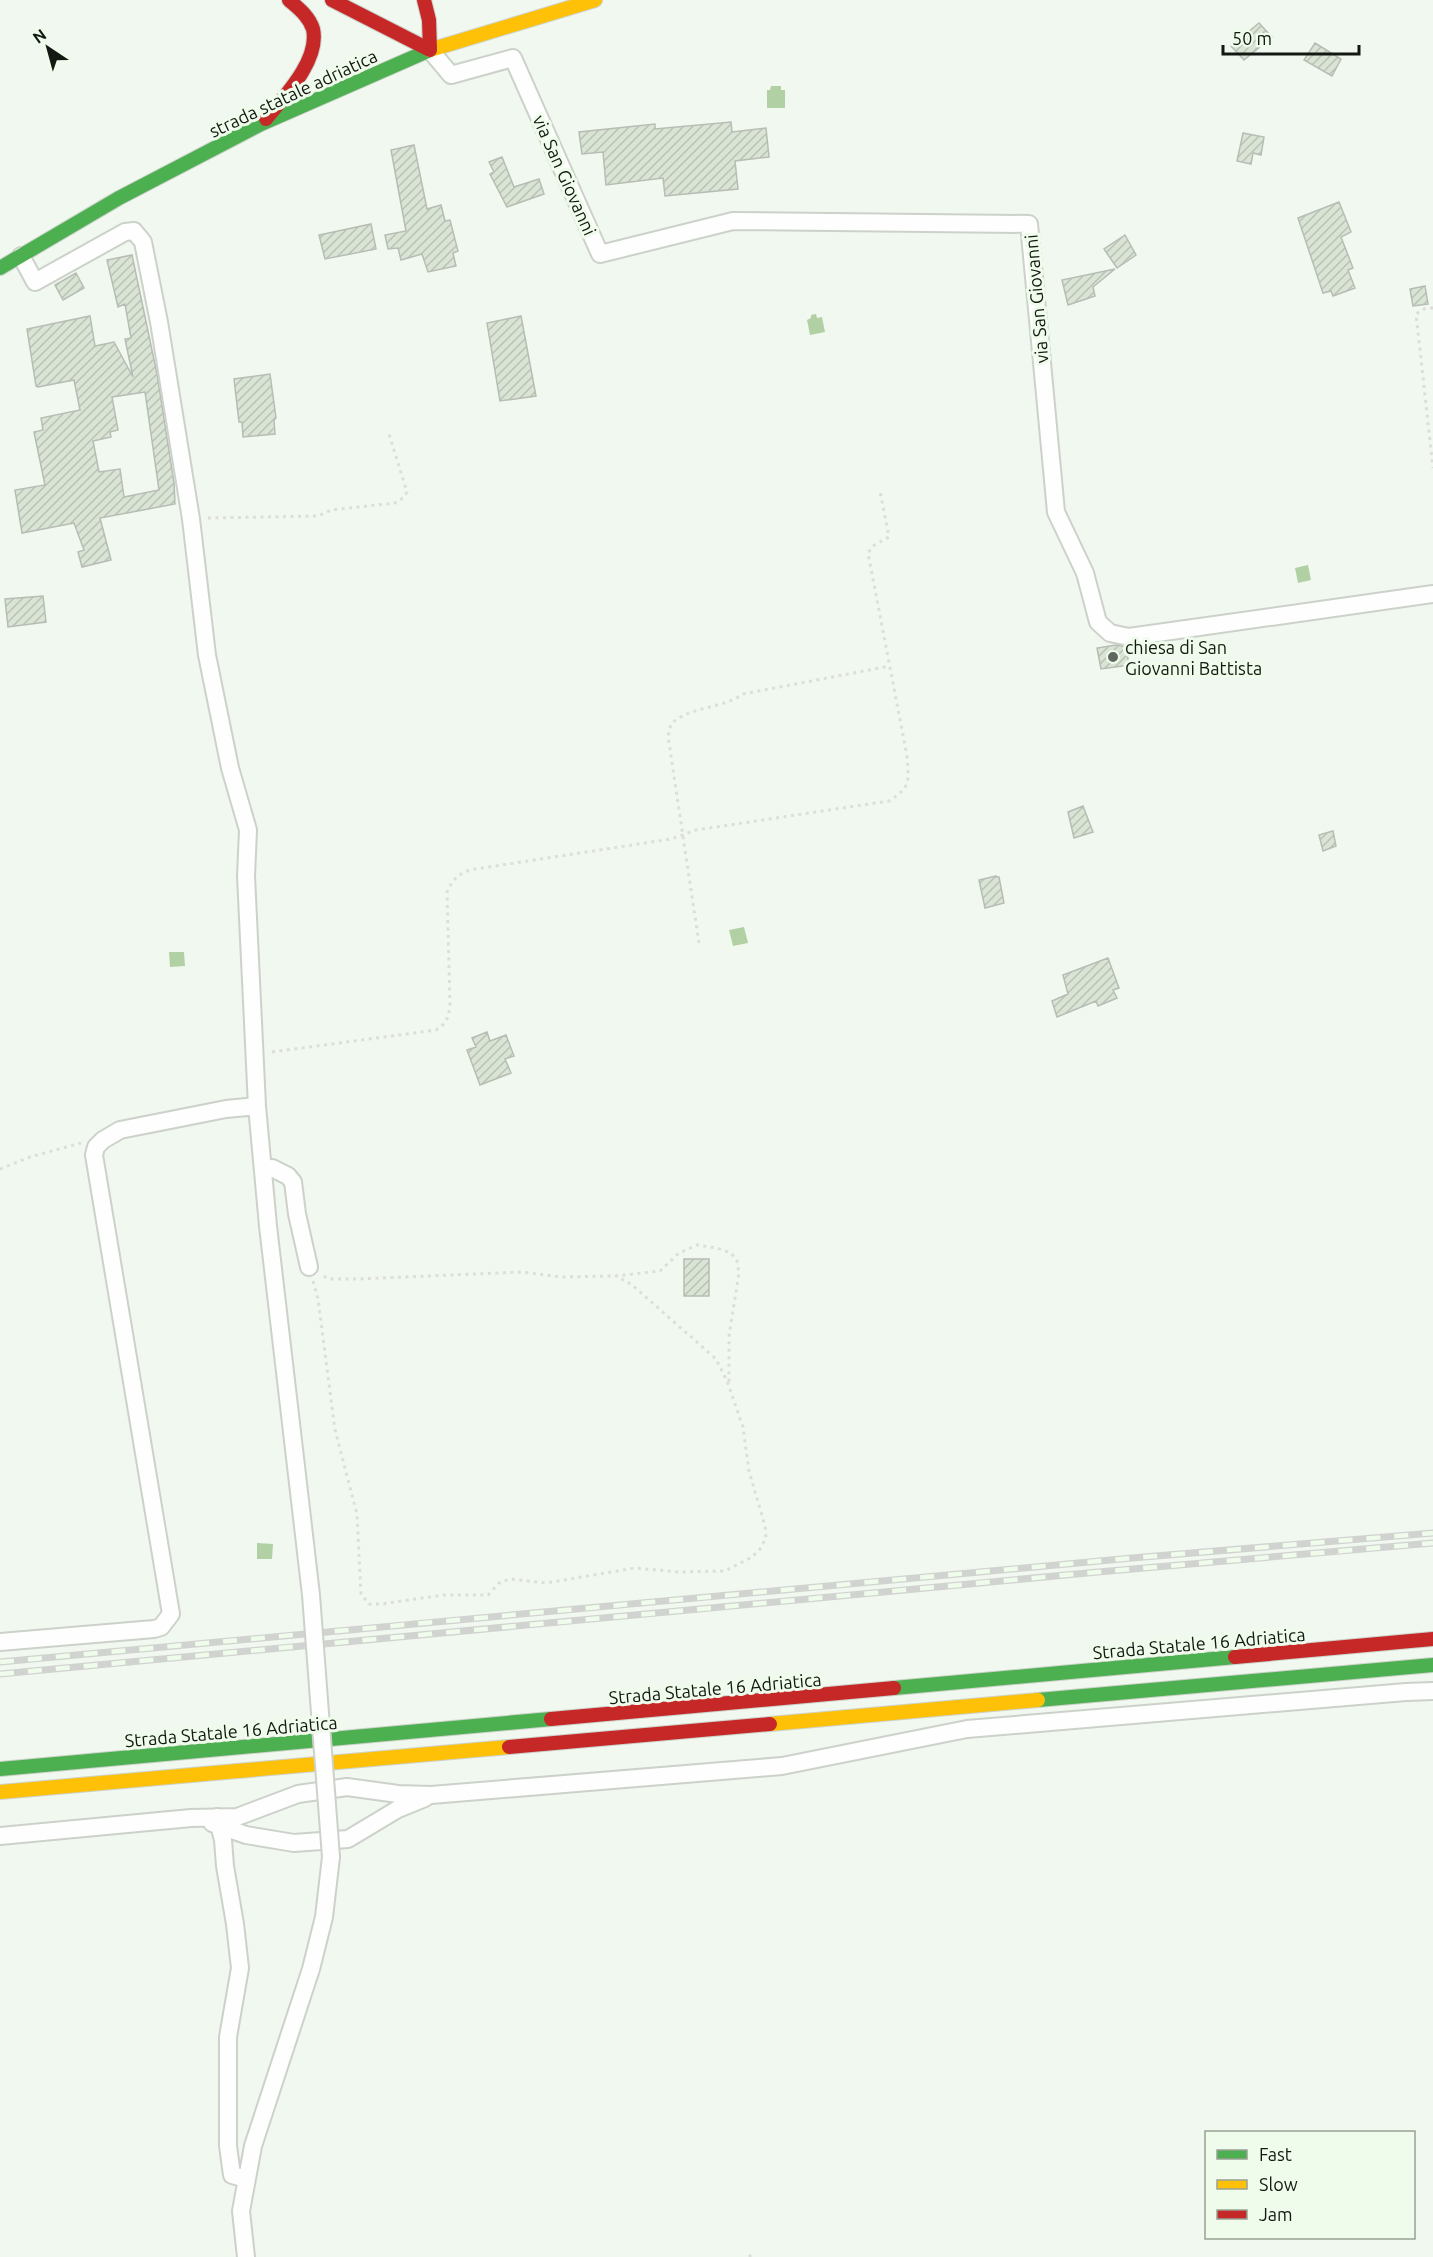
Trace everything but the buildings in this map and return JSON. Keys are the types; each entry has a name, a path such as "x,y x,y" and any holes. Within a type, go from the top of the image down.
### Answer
{"main road":[{"path":"261,124 297,83 313,50 314,27 302,8 289,0"},
{"path":"332,0 430,50 429,20 424,0"},
{"name":"strada statale adriatica","path":"0,268 119,198 261,124 430,50 595,0"},
{"name":"Strada Statale 16 Adriatica","path":"0,1769 1433,1640"},
{"path":"0,1792 1433,1665"}],"street":[{"name":"via San Giovanni","path":"430,50 451,75 513,58 600,254 733,221 1029,224 1056,512 1085,573 1098,622 1110,633 1129,636 1433,594"},
{"path":"21,256 35,282 124,232 134,231 143,242 159,322 191,519 207,655 230,768 248,830 246,876 257,1106 311,1595 331,1857 324,1917 316,1948 253,2146 241,2211 246,2257"},
{"path":"0,1642 154,1629 161,1627 171,1614 94,1155 96,1147 103,1140 120,1130 226,1109 257,1106"},
{"path":"263,1170 272,1168 288,1176 293,1182 297,1214 310,1267"},
{"path":"0,1836 191,1818 217,1821 237,1817 298,1794 347,1787 398,1794 431,1795 782,1766 967,1729 1394,1693 1433,1692"},
{"path":"217,1821 246,1835 294,1844 348,1839 398,1809 431,1795"},
{"path":"217,1821 223,1840 240,1968 228,2037 228,2146 232,2175 246,2179"}],"path":[{"path":"1433,308 1426,308 1416,314 1433,468"},
{"path":"191,519 318,516 331,510 395,502 403,498 407,492 389,434"},
{"path":"254,1054 435,1030 445,1024 449,1016 450,1004 447,892 451,883 459,875 469,870 587,853 683,834 889,801 906,789 909,780 907,756 868,553 873,546 889,537 880,491"},
{"path":"699,943 668,736 671,724 677,719 735,700 743,694 890,666"},
{"path":"0,1169 30,1157 85,1142"},
{"path":"310,1267 328,1279 522,1272 561,1277 616,1276 660,1271 679,1252 697,1245 717,1248 731,1253 737,1261 739,1273 729,1336 729,1386"},
{"path":"310,1267 318,1299 334,1430 357,1514 361,1594 369,1604 443,1595 488,1595 499,1583 510,1579 546,1583 635,1568 679,1572 725,1571 739,1565 760,1549 766,1538 765,1526 749,1471 743,1427 729,1386 716,1359 631,1284 616,1276"},
{"path":"749,2257 754,2252"}],"shaded area":[{"path":"771,86 781,86 781,90 785,90 785,108 767,108 767,90 770,90"},
{"path":"816,314 817,318 822,317 825,332 810,335 807,320 811,318 811,315"},
{"path":"1308,565 1311,580 1298,583 1295,568"},
{"path":"744,927 748,943 733,946 729,930"},
{"path":"169,952 184,952 185,966 170,967"},
{"path":"257,1543 273,1544 272,1559 257,1559"}],"railway":[{"path":"0,1662 1132,1558 1433,1533"},
{"path":"0,1674 1433,1543"}],"traffic: fast":[{"path":"0,268 119,198 261,124 430,50"},
{"path":"894,1688 1235,1657"},
{"path":"1038,1700 1433,1665"},
{"path":"0,1769 551,1719"}],"traffic: slow":[{"path":"430,50 595,0"},
{"path":"770,1724 1038,1700"},
{"path":"0,1792 509,1747"}],"traffic: jam":[{"path":"266,119 299,77 306,65 314,41 313,29 309,20 289,0"},
{"path":"332,0 430,50 429,20 424,0"},
{"path":"1235,1657 1433,1639"},
{"path":"551,1719 894,1688"},
{"path":"509,1747 770,1724"}],"place":[{"name":"chiesa di San Giovanni Battista","path":"1113,657"}]}
